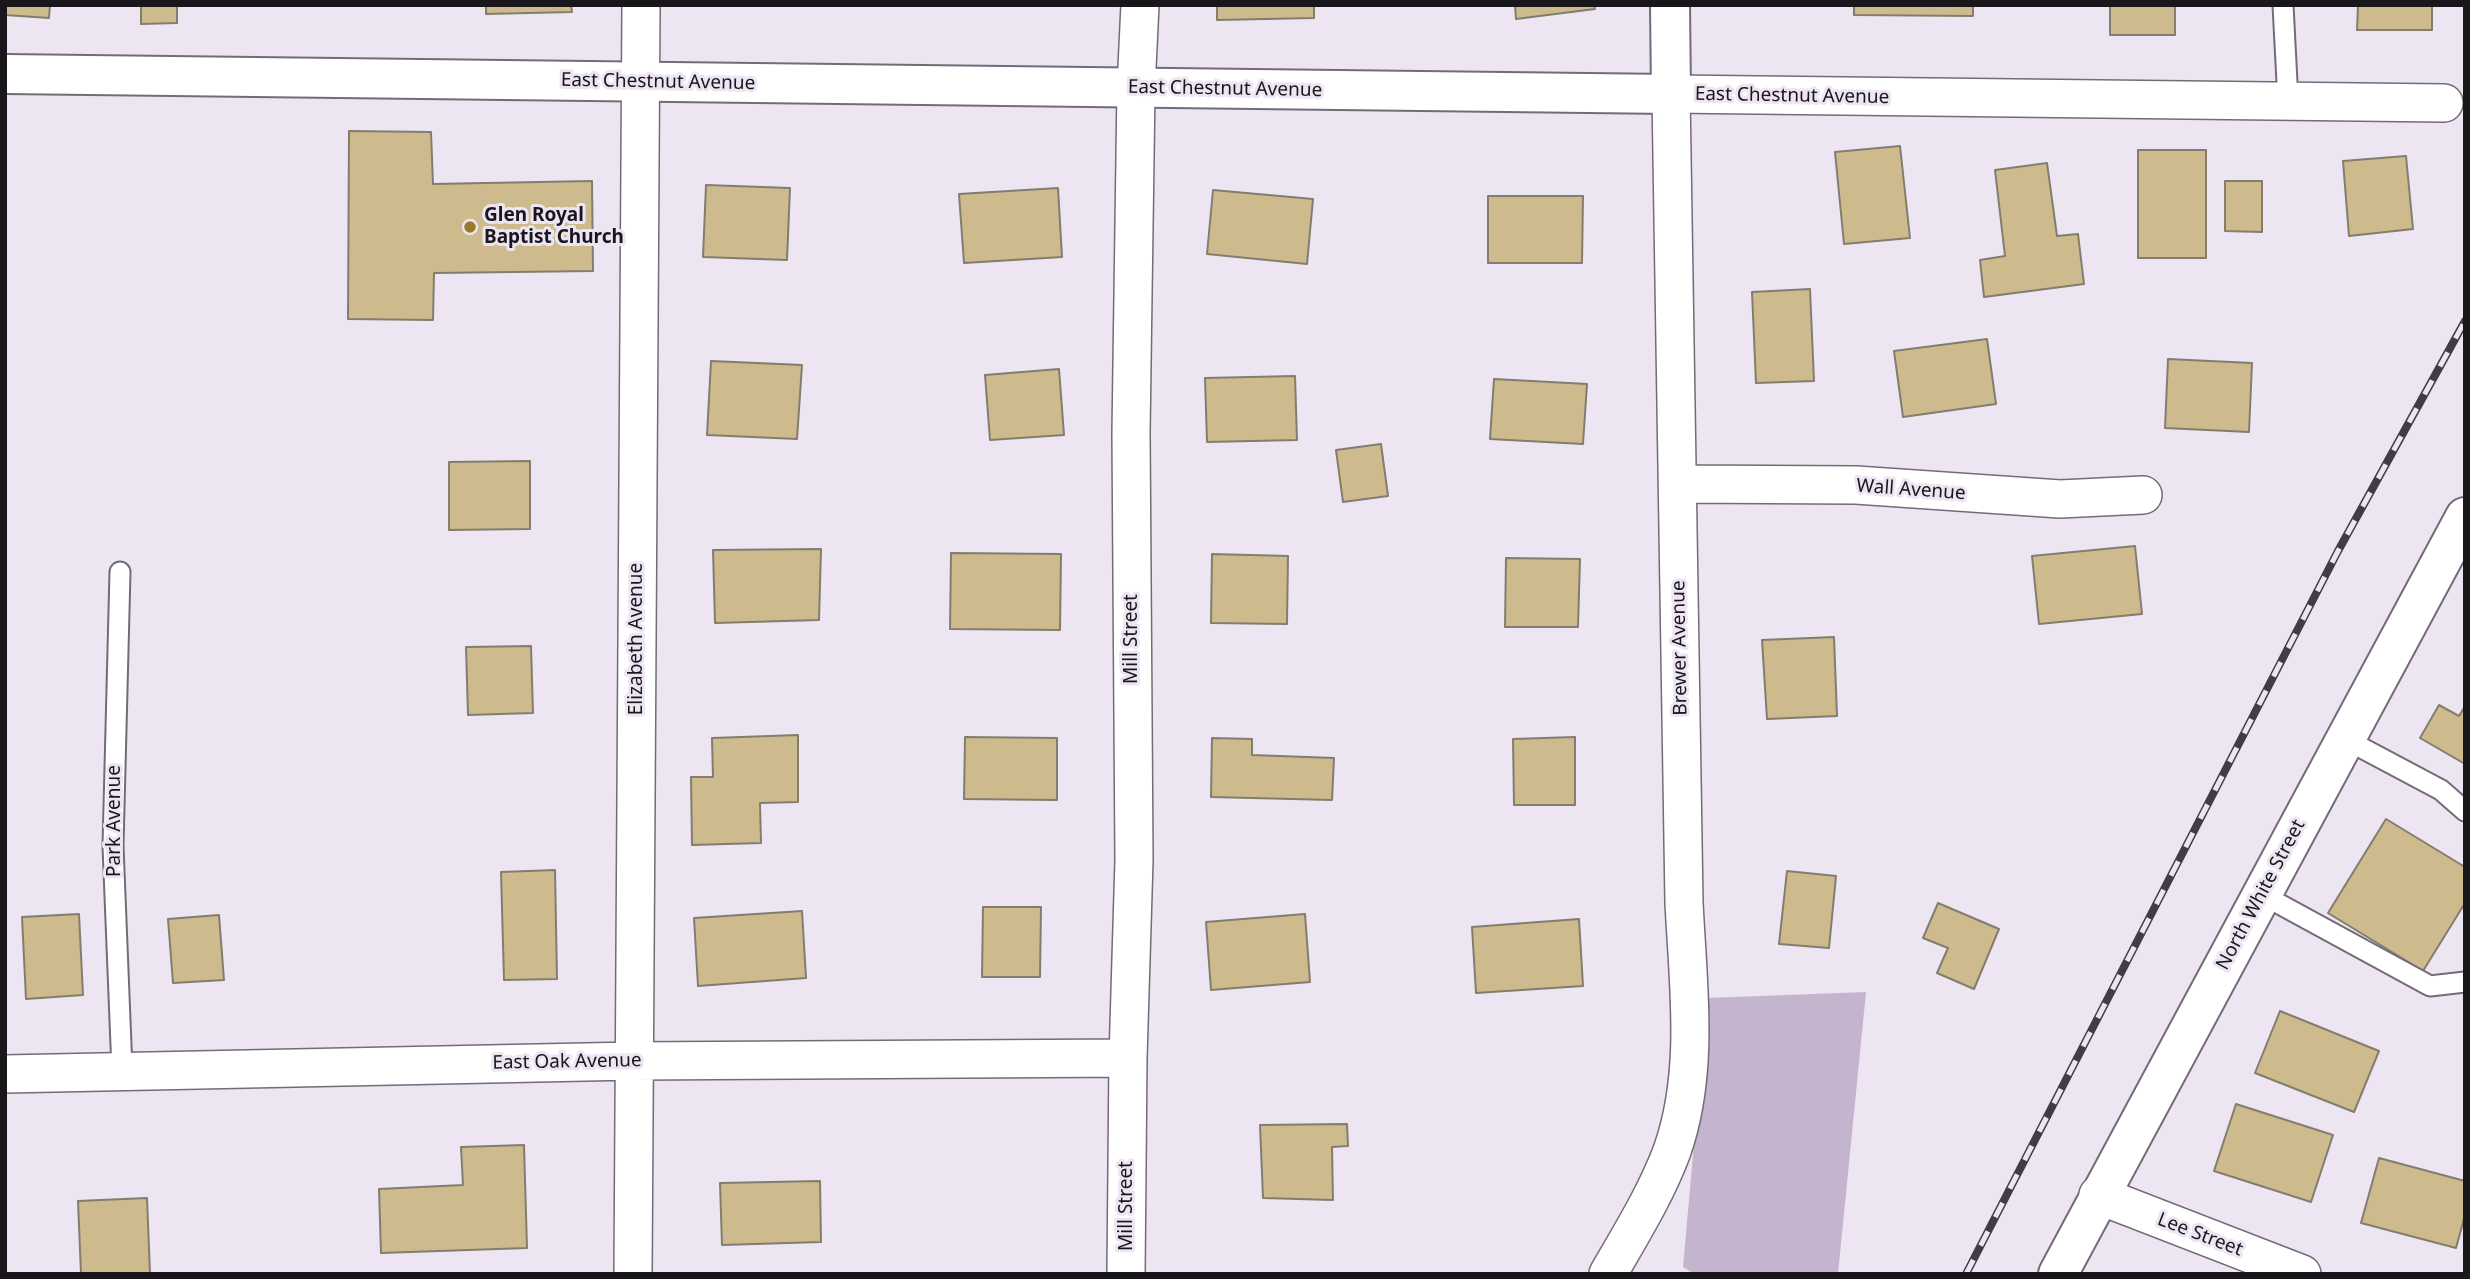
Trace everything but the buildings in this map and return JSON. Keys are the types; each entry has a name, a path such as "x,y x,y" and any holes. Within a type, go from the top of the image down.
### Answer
{"street":[{"name":"Elizabeth Avenue","path":"633,1274 641,5"},
{"name":"Mill Street","path":"1126,1274 1128,1058 1134,860 1131,433 1136,88 1140,5"},
{"name":"Brewer Avenue","path":"1608,1274 1649,1203 1672,1150 1687,1087 1690,1018 1684,902 1670,5"},
{"name":"East Chestnut Avenue","path":"5,74 2288,102 2454,100"},
{"name":"Wall Avenue","path":"1678,484 1856,485 2060,499 2143,495"},
{"name":"North White Street","path":"2057,1274 2465,517"},
{"name":"East Oak Avenue","path":"5,1074 634,1061 1128,1058"},
{"name":"Lee Street","path":"2098,1195 2302,1274"}],"lane":[{"path":"2283,5 2288,102"},
{"name":"Park Avenue","path":"120,572 113,846 122,1070"},
{"path":"2345,739 2441,790 2465,811"},
{"path":"2261,894 2430,986 2465,982"}],"shaded area":[{"path":"1866,992 1838,1274 1694,1274 1683,1267 1707,998"}],"railway":[{"path":"1966,1274 2338,551 2465,321"}],"place":[{"name":"Glen Royal Baptist Church","path":"470,227"}]}
